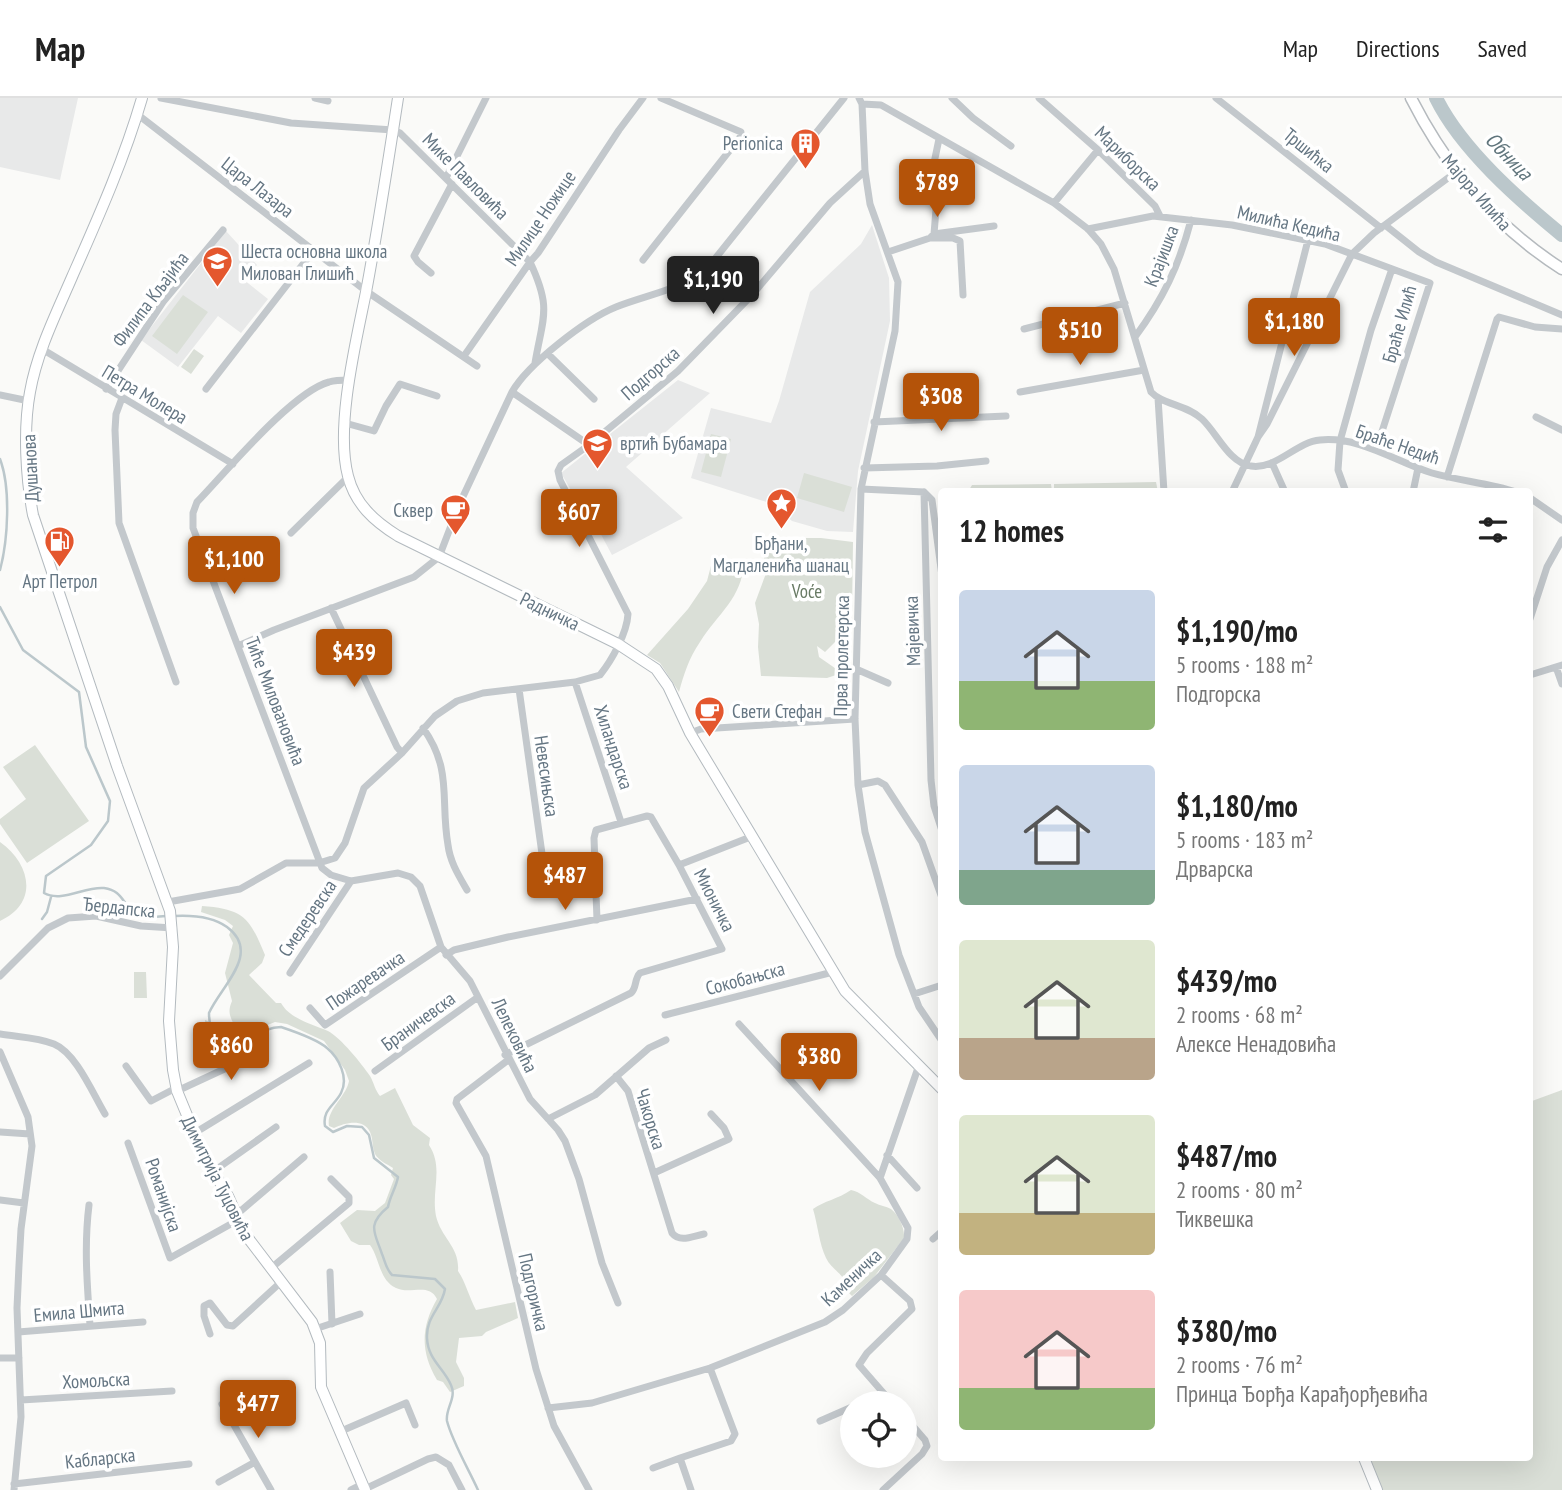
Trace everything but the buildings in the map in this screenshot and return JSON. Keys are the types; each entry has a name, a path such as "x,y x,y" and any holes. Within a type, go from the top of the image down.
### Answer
{"main road":[{"name":"Мајора Илића","path":"1411,98 1438,147 1456,172 1517,237 1562,269"}],"street":[{"name":"Душанова","path":"142,98 126,152 42,349 29,401 27,471 33,514 117,766 171,915"},
{"path":"160,98 290,122 393,130"},
{"path":"315,98 328,101"},
{"name":"Радничка","path":"398,98 366,291 356,334 345,423 348,477 359,501 374,519 398,536 618,644 651,664 661,675 690,733 833,972 857,1005 938,1085"},
{"path":"431,272 414,256 486,98"},
{"name":"Милице Ножице","path":"464,356 643,98"},
{"path":"643,260 741,136 741,132 662,98"},
{"path":"238,646 414,577 439,557 459,505 521,377 535,363 593,320 614,308 686,283 706,270 844,98"},
{"path":"952,98 973,118 1011,146"},
{"name":"Мариборска","path":"1039,98 1098,150 1154,205 1160,216"},
{"name":"Тршићка","path":"1216,98 1419,252 1436,262 1562,315"},
{"path":"861,101 884,102 939,139 1055,203 1088,229 1111,261 1151,392 1158,398 1191,410 1210,427 1235,458 1246,465"},
{"name":"Прва пролетерска","path":"861,101 865,171 870,204 898,282 895,331 861,489 855,719 858,785 868,843 899,955 925,1018 938,1036"},
{"name":"Цара Лазара","path":"137,114 366,291 477,366"},
{"name":"Мике Павловића","path":"393,130 405,138 530,262 540,284 545,312 535,363"},
{"path":"932,236 937,197 934,163 939,139"},
{"path":"1055,203 1098,150"},
{"name":"Подгорска","path":"618,644 628,621 628,614 559,480 558,471 561,465 659,389 697,353 752,295 830,203 865,171"},
{"name":"Милића Кедића","path":"1088,229 1160,216 1232,225 1308,240 1352,254 1383,226 1456,172"},
{"name":"Крајишка","path":"1135,337 1161,300 1174,275 1191,220"},
{"path":"888,252 932,236 994,226"},
{"name":"Филипа Кљајића","path":"106,389 163,302 223,230"},
{"path":"932,236 960,241 962,295"},
{"path":"1234,488 1258,437 1308,240"},
{"path":"206,389 314,250"},
{"path":"1258,437 1352,254"},
{"name":"Браће Илић","path":"1352,254 1430,284 1376,450"},
{"path":"1345,488 1338,470 1340,441 1371,330 1392,269"},
{"path":"1024,329 1125,303"},
{"path":"1447,477 1497,319 1499,317 1535,327 1562,330"},
{"name":"Петра Молера","path":"42,349 233,464"},
{"path":"548,354 594,399"},
{"path":"1020,392 1144,370"},
{"name":"Тиће Миловановића","path":"319,863 192,522 197,502 292,403 330,381 350,380"},
{"path":"345,423 374,431 401,384 438,396"},
{"path":"512,392 589,445"},
{"path":"0,395 29,401"},
{"path":"122,398 116,414 115,430 119,523 176,681"},
{"path":"1158,398 1164,488"},
{"path":"874,422 1006,416"},
{"path":"1536,417 1562,430"},
{"name":"Браће Недић","path":"1246,465 1257,467 1272,463 1314,441 1340,441 1376,450 1447,477 1499,488"},
{"path":"864,468 986,461"},
{"path":"1272,463 1283,488"},
{"path":"1414,488 1418,468"},
{"path":"291,533 348,477"},
{"path":"1473,488 1474,482"},
{"path":"861,489 924,492 932,500 938,549"},
{"name":"Мајевичка","path":"924,492 931,780 938,818"},
{"path":"1533,500 1562,520"},
{"path":"1533,610 1547,568 1562,540"},
{"path":"926,584 938,577"},
{"path":"331,608 402,753"},
{"path":"319,863 330,861 339,855 364,788 402,753 423,728 457,701 483,692 575,682 600,674 618,644"},
{"path":"1533,674 1559,666 1562,684"},
{"path":"856,669 888,683"},
{"name":"Хиландарска","path":"575,682 621,822"},
{"name":"Невесињска","path":"519,689 544,868"},
{"path":"690,733 701,729 855,719"},
{"path":"423,728 437,751 443,780 450,857 467,890"},
{"path":"858,785 878,781 885,785 922,842 938,882"},
{"path":"597,920 596,830 647,816 653,818 679,864"},
{"name":"Мионичка","path":"457,1099 507,1057 631,993 640,973 722,949 679,864 753,836"},
{"name":"Ђердапска","path":"0,975 48,928 68,918 96,916 141,926 240,889 286,863 319,863"},
{"path":"319,863 331,875 351,881"},
{"name":"Лелековића","path":"351,881 398,873 415,880 420,886 441,947 466,975 530,1099 562,1135 573,1160 598,1252 618,1303"},
{"name":"Смедеревска","path":"290,973 351,881"},
{"path":"446,955 454,950 508,937 697,899"},
{"name":"Димитрија Туцовића","path":"171,915 169,1021 177,1089 193,1134 251,1245 315,1329 320,1343 321,1387 364,1488"},
{"name":"Пожаревачка","path":"310,1008 326,1025 441,947"},
{"name":"Сокобањска","path":"665,1015 833,972"},
{"path":"914,994 938,986"},
{"name":"Браничевска","path":"375,1070 478,997"},
{"path":"739,1024 880,1178"},
{"path":"0,1034 38,1039 66,1051 105,1114"},
{"name":"Чакорска","path":"548,1119 595,1095 649,1048 666,1040"},
{"path":"126,1066 151,1101 246,1059 265,1042"},
{"path":"0,1052 28,1117 32,1146 19,1265 21,1400 14,1487"},
{"path":"193,1134 309,1063"},
{"path":"880,1178 919,1065"},
{"name":"Чакорска","path":"616,1076 628,1091 674,1236 683,1239 704,1234"},
{"name":"Подгоричка","path":"457,1099 457,1107 486,1156 536,1369 548,1408 563,1444 589,1490"},
{"name":"Чакорска","path":"654,1172 729,1139 724,1128 711,1114"},
{"path":"214,1171 276,1127"},
{"path":"0,1132 30,1134"},
{"name":"Романијска","path":"128,1143 170,1258 237,1217"},
{"path":"887,1155 917,1188"},
{"path":"237,1217 304,1157"},
{"name":"Каменичка","path":"548,1408 592,1403 710,1368 835,1317 881,1275 907,1239 908,1228 880,1178"},
{"path":"270,1269 349,1203 349,1197 331,1179"},
{"path":"0,1200 24,1203"},
{"path":"89,1205 85,1269 90,1325"},
{"path":"933,1240 938,1235"},
{"path":"330,1272 332,1324"},
{"path":"881,1275 913,1306 859,1363 860,1368 881,1391"},
{"path":"210,1334 204,1306 210,1303 227,1325 233,1326 281,1282"},
{"path":"315,1329 360,1314"},
{"name":"Емила Шмита","path":"18,1332 142,1322"},
{"path":"0,1358 19,1358"},
{"path":"653,1468 731,1441 735,1436 710,1368"},
{"name":"Хомољска","path":"21,1400 172,1391"},
{"path":"339,1433 405,1403 415,1425"},
{"path":"222,1404 271,1490"},
{"path":"820,1421 840,1412"},
{"path":"917,1431 927,1446 917,1459"},
{"path":"351,1490 364,1488 436,1457 449,1465 462,1490"},
{"path":"680,1458 691,1490"},
{"path":"1365,1461 1377,1490"},
{"path":"219,1482 255,1462"},
{"name":"Кабларска","path":"14,1487 189,1464"},
{"path":"883,1490 907,1468"}],"shaded area":[{"path":"0,98 78,98 60,180 0,167"},
{"path":"872,225 889,278 890,321 858,471 853,532 827,531 792,521 773,504 691,478 711,408 771,423 810,292 861,244"},
{"name":"Шеста основна школа Милован Глишић","path":"226,231 257,265 244,280 268,299 241,333 218,316 178,367 141,340"},
{"name":"вртић Бубамара","path":"678,380 710,393 626,467 683,518 612,555 583,501 579,504 561,473"}],"green space":[{"path":"183,295 208,312 177,354 152,336"},
{"path":"194,349 204,356 191,374 181,367"},
{"path":"711,434 731,439 721,477 701,472"},
{"path":"804,473 852,487 844,512 797,498"},
{"path":"1156,482 1157,488 1054,488 1054,484"},
{"path":"1051,484 1052,488 970,488 972,485"},
{"name":"Voće","path":"776,538 821,538 853,542 852,615 841,621 835,642 825,652 817,646 819,657 842,673 827,678 761,676 759,624 755,603 765,576 764,550"},
{"path":"713,558 744,562 742,575 734,596 693,654 679,692 660,663 647,655 688,609 707,581"},
{"path":"35,745 89,821 27,863 0,824 0,819 26,799 3,767"},
{"path":"0,842 19,861 26,883 21,904 0,921"},
{"path":"202,906 237,913 250,924 265,955 262,963 249,975 276,1003 281,1003 290,1013 339,1039 370,1076 380,1096 395,1088 413,1125 430,1138 429,1145 436,1162 435,1206 438,1224 456,1255 458,1271 476,1310 515,1302 518,1318 482,1336 459,1338 456,1362 464,1378 464,1386 450,1392 443,1382 437,1380 431,1369 425,1349 425,1329 437,1299 434,1294 424,1290 401,1290 390,1284 383,1275 370,1245 359,1245 351,1241 340,1223 357,1210 375,1211 385,1203 394,1179 391,1175 393,1168 375,1154 367,1128 358,1123 334,1128 329,1126 330,1114 349,1081 345,1070 324,1041 287,1024 275,1022 255,1030 259,1039 248,1052 227,1061 222,1048 206,1042 205,1020 214,1024 218,1033 227,1036 235,1033 230,1014 232,1001 225,973 233,943 229,935 233,926 225,920 201,912"},
{"path":"134,972 146,972 147,998 134,998"},
{"path":"1562,1090 1562,1490 1381,1490 1368,1461 1533,1461 1533,1101"},
{"path":"851,1190 891,1209 899,1218 904,1234 904,1238 874,1277 852,1296 846,1290 842,1276 826,1258 813,1209"}],"waterway":[{"name":"Обница","path":"1436,98 1475,154 1527,206 1562,235"},
{"path":"0,459 6,484 7,514 0,570"},
{"path":"0,607 23,650 79,692 86,747 110,801 108,821 91,845 46,876 44,893 58,896 89,889 110,889 141,916 166,916"},
{"path":"42,919 51,897"},
{"path":"173,916 215,920 237,937 241,948 236,970 209,1013 210,1024 217,1040 233,1045 268,1029 281,1027 323,1045 339,1063 343,1087 325,1116 325,1126 333,1132 347,1126 362,1127 369,1135 374,1158 398,1177 388,1207 375,1224 375,1235 392,1275 435,1279 445,1289 427,1330 428,1346 451,1385 453,1394 448,1412 449,1429 478,1490"}],"place":[{"name":"Perionica","path":"806,170"},
{"name":"Шеста основна школа Милован Глишић","path":"218,289"},
{"name":"вртић Бубамара","path":"597,470"},
{"name":"Брђани, Магдаленића шанац","path":"781,531"},
{"name":"Сквер","path":"456,537"},
{"name":"Арт Петрол","path":"60,569"},
{"name":"Свети Стефан","path":"709,738"}]}
